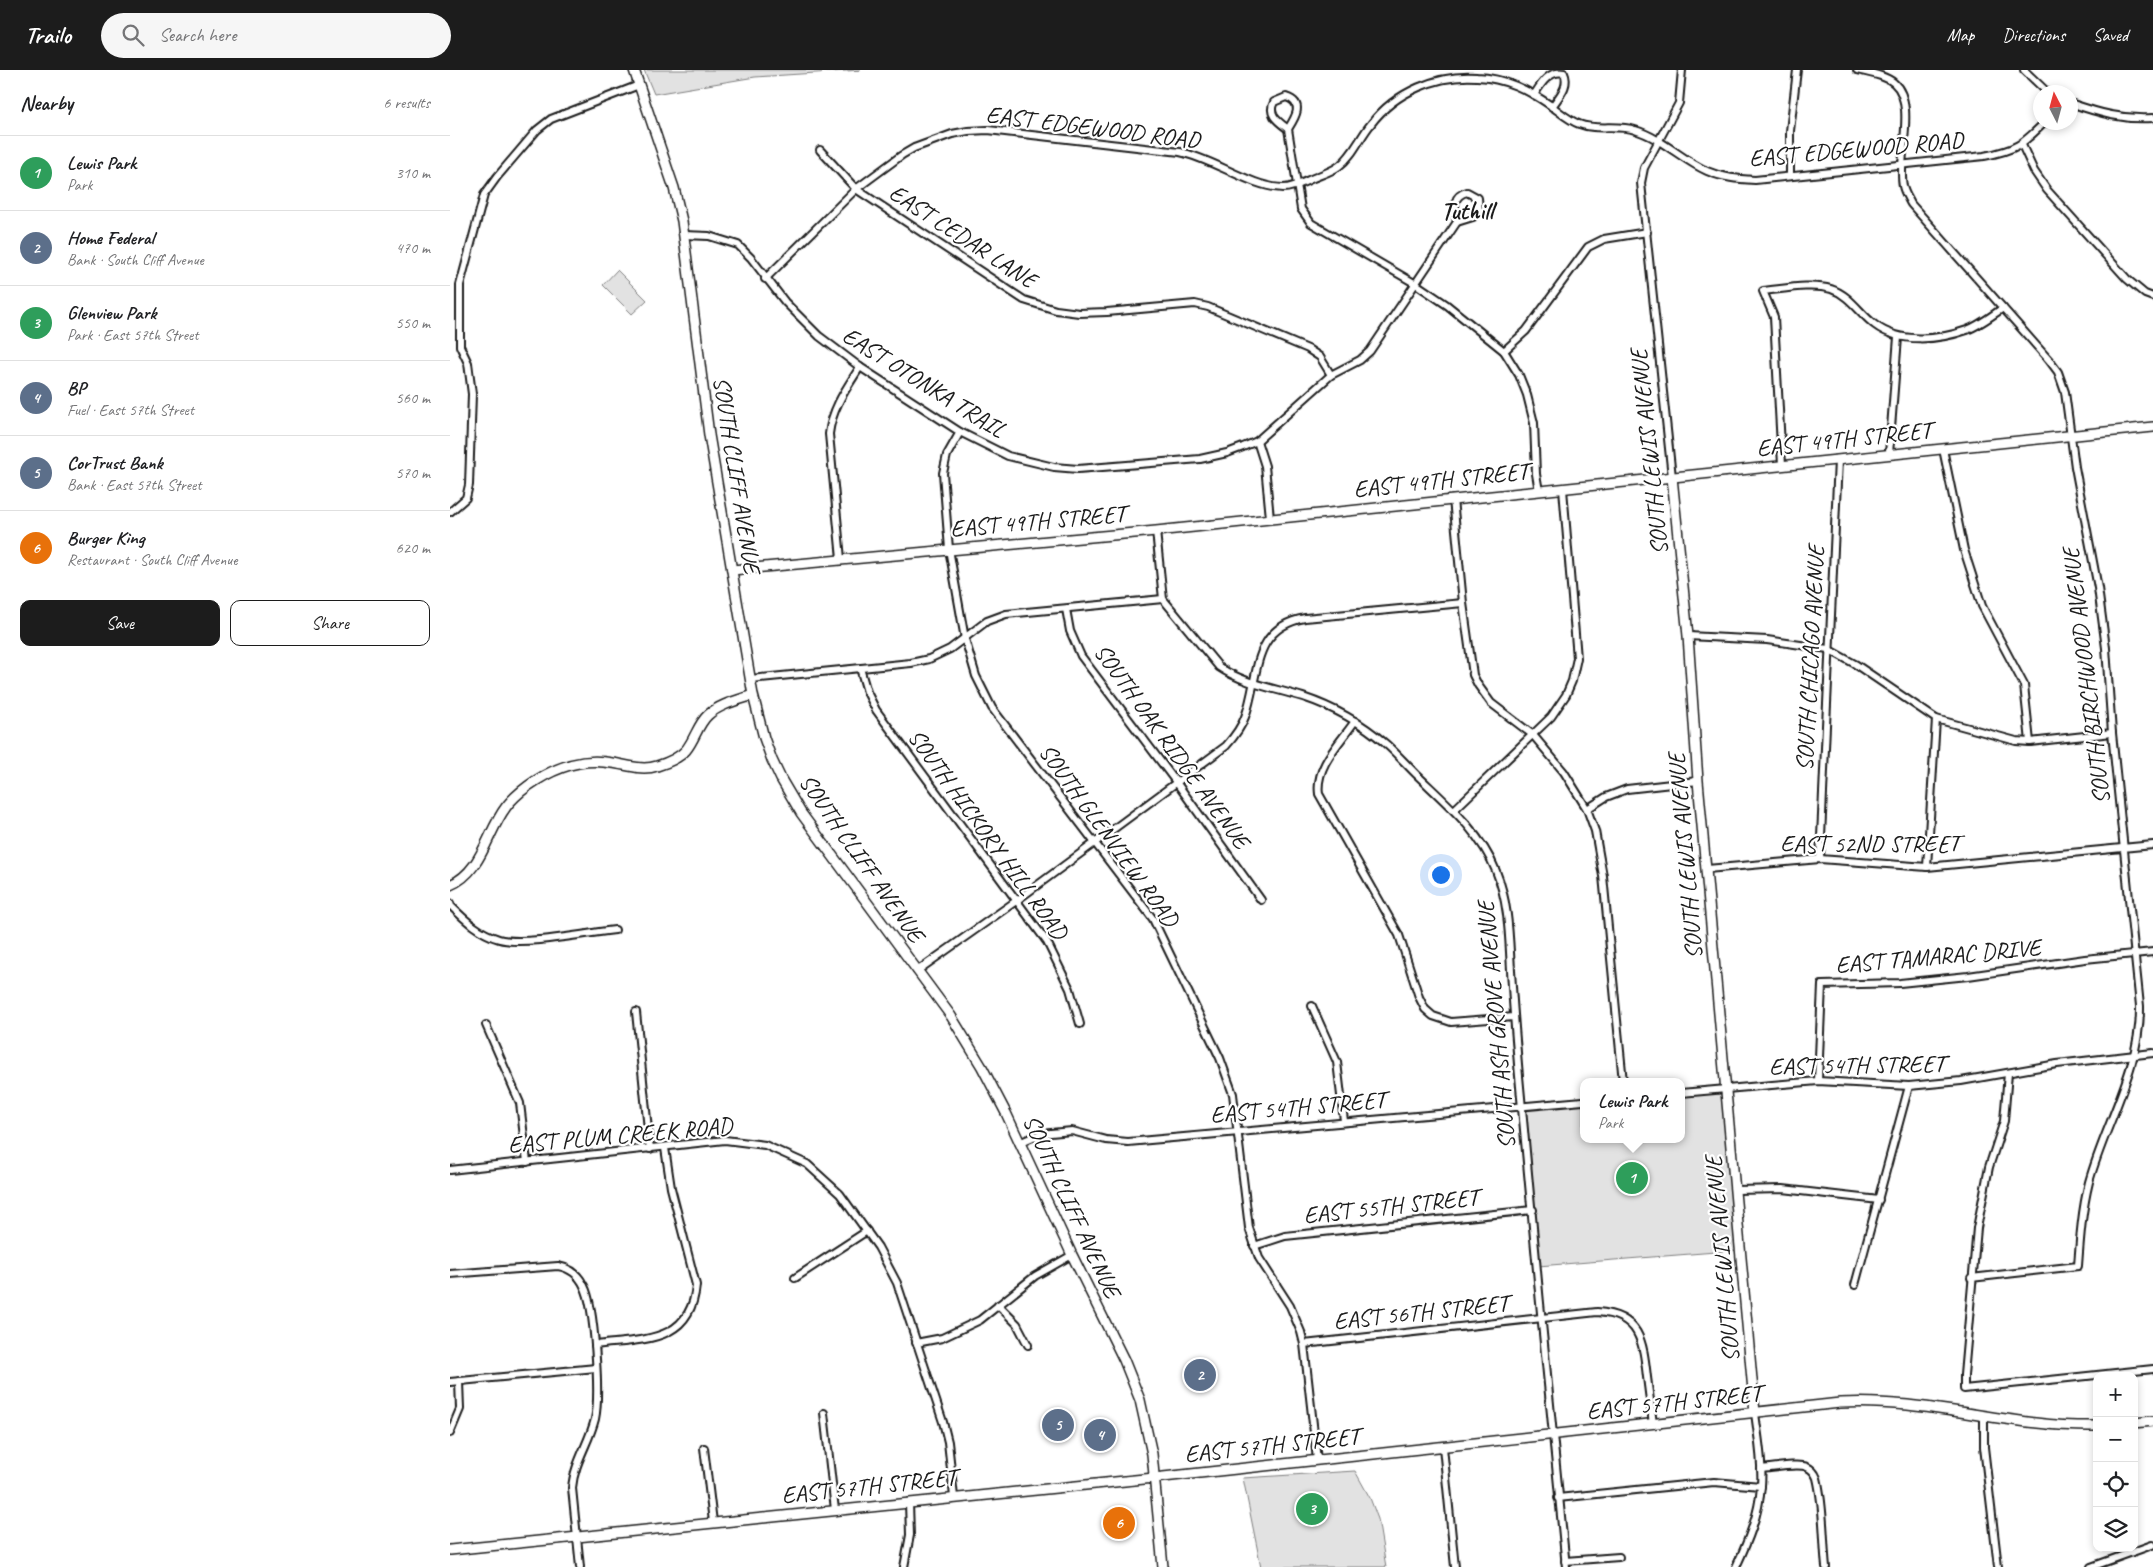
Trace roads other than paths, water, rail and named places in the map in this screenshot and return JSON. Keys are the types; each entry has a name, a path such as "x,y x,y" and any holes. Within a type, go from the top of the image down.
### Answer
{"main road":[{"name":"SOUTH CLIFF AVENUE","path":"634,70 674,188 684,235 709,435 750,679 764,738 790,796 950,1016 982,1067 1124,1360 1135,1386 1147,1427 1163,1567"},
{"name":"EAST 49TH STREET","path":"732,570 1156,531 2153,427"},
{"name":"SOUTH LEWIS AVENUE","path":"1672,477 1688,636 1698,781 1755,1413"},
{"path":"450,885 459,882 472,868 506,807 526,788 548,772 581,761 611,762 635,768 656,767 675,758 687,749 698,728 708,715 718,708 753,695"},
{"name":"EAST 57TH STREET","path":"450,1550 1154,1478 1861,1402 1914,1405 2037,1424 2093,1426"},
{"path":"2138,1423 2153,1421"}],"street":[{"path":"1534,95 1551,72 1556,70 1564,73 1566,86 1552,107"},
{"name":"SOUTH LEWIS AVENUE","path":"1672,477 1641,176 1679,103 1682,70"},
{"path":"1790,176 1790,131 1797,70"},
{"name":"SOUTH BIRCHWOOD AVENUE","path":"1858,70 1884,77 1899,88 1904,101 1905,115 1902,165 1903,187 1911,204 2058,372 2065,392 2070,436 2098,588 2106,648 2112,733 2140,1020 2134,1055 2090,1181 2083,1208 2078,1266 1971,1278"},
{"path":"2024,70 2040,85"},
{"name":"EAST EDGEWOOD ROAD","path":"765,279 856,190 914,148 952,134 968,131 988,130 1180,152 1207,160 1266,185 1285,188 1298,185 1339,166 1352,152 1371,123 1387,107 1410,91 1433,81 1456,77 1478,77 1505,81 1534,95 1580,125 1622,127 1636,130 1659,141 1706,170 1727,178 1755,180 1984,156 2007,151 2022,145 2037,130"},
{"path":"450,512 466,498 469,485 472,394 468,363 460,346 460,286 484,195 537,130 551,119 639,84"},
{"path":"1288,129 1296,115 1297,107 1293,100 1282,97 1272,106 1273,115 1288,129 1301,209 1311,224 1416,284 1454,310 1504,351 1519,375 1527,395 1534,423 1536,474 1539,491"},
{"path":"2078,106 2121,118 2153,118"},
{"path":"2022,145 2034,171 2047,190 2127,279 2145,294 2153,297"},
{"name":"EAST CEDAR LANE","path":"820,150 856,190 1024,300 1038,306 1079,313 1195,304 1208,307 1308,349 1320,357 1331,375"},
{"path":"1467,192 1475,195 1480,202 1479,210 1473,217 1457,222 1454,206 1456,198 1467,192"},
{"name":"EAST OTONKA TRAIL","path":"684,235 709,236 738,245 751,258 784,302 819,336 860,367 960,432 1008,456 1035,464 1078,469 1200,459 1227,453 1257,440 1331,375 1360,360 1370,351 1457,222"},
{"path":"1504,351 1526,331 1588,247 1604,239 1647,232"},
{"path":"1782,465 1774,317 1763,291 1810,287 1831,289 1852,302 1875,325 1898,337 1932,337 1966,330 2003,308"},
{"path":"1889,454 1898,337"},
{"path":"841,559 829,434 832,416 838,401 860,367"},
{"name":"SOUTH GLENVIEW ROAD","path":"960,432 947,455 943,473 949,549 966,638 976,676 986,699 1153,919 1220,1058 1233,1094 1249,1228 1254,1246 1259,1258 1290,1306 1297,1320 1304,1344 1317,1460"},
{"path":"1257,440 1265,466 1270,518"},
{"path":"1943,449 1964,550 1982,606 2024,685 2030,742"},
{"name":"SOUTH CHICAGO AVENUE","path":"1820,858 1838,460"},
{"path":"1454,810 1551,717 1566,695 1572,681 1577,658 1562,489"},
{"path":"1453,499 1470,664 1478,685 1496,707 1533,735 1564,772 1587,809 1595,831 1601,854 1623,1078"},
{"path":"750,679 911,663 929,659 944,653 987,621 1006,614 1163,599 1156,531"},
{"name":"SOUTH ASH GROVE AVENUE","path":"1163,599 1219,667 1252,684 1302,697 1326,706 1355,721 1389,746 1454,810 1482,845 1495,869 1507,912 1514,1018 1533,1210 1551,1435 1566,1564"},
{"path":"918,971 1226,746 1245,717 1259,656 1265,643 1272,634 1287,623 1305,618 1463,603"},
{"name":"SOUTH OAK RIDGE AVENUE","path":"1066,609 1070,631 1081,656 1176,782 1261,900"},
{"path":"1688,636 1766,640 1828,649 1855,664 1936,719 2016,741 2030,742 2112,733"},
{"name":"SOUTH HICKORY HILL ROAD","path":"860,668 867,692 876,710 1047,942 1070,989 1080,1024"},
{"path":"1928,867 1936,719"},
{"path":"1355,721 1319,773 1319,794 1399,934 1419,997 1425,1008 1433,1016 1451,1022 1514,1018"},
{"path":"1587,809 1606,798 1628,789 1698,781"},
{"name":"EAST 52ND STREET","path":"1706,869 1820,858 1928,867 2153,845"},
{"path":"450,903 458,913 479,931 500,939 531,940 615,930"},
{"name":"EAST TAMARAC DRIVE","path":"1818,1081 1822,985 1900,983 2153,952"},
{"path":"1312,1006 1337,1062 1344,1121"},
{"path":"636,1012 650,1149"},
{"path":"486,1025 520,1103 527,1162"},
{"name":"EAST 54TH STREET","path":"1685,1092 1818,1081 1909,1086 1961,1081 2057,1064 2153,1053"},
{"path":"2008,1073 2004,1121 1983,1192 1971,1278 1964,1389 2153,1369"},
{"path":"1855,1285 1909,1086"},
{"name":"EAST 54TH STREET","path":"1019,1143 1040,1134 1056,1131 1072,1131 1106,1140 1128,1142 1344,1121 1580,1101"},
{"name":"EAST PLUM CREEK ROAD","path":"450,1170 738,1140 765,1145 807,1164 830,1183 867,1231 894,1277 946,1431 954,1497"},
{"path":"595,1345 660,1337 678,1326 688,1315 695,1300 696,1285 671,1188 665,1148"},
{"path":"1736,1190 1782,1190 1879,1200"},
{"name":"EAST 55TH STREET","path":"1254,1246 1285,1236 1533,1210"},
{"path":"795,1278 867,1231"},
{"path":"916,1343 942,1338 980,1320 1035,1276 1072,1255"},
{"path":"450,1274 543,1265 558,1266 570,1270 585,1287 595,1345 598,1400 591,1432 580,1455 573,1478 576,1537 580,1567"},
{"path":"998,1305 1017,1324 1028,1345"},
{"name":"EAST 56TH STREET","path":"1304,1344 1597,1312 1616,1315 1628,1322 1643,1343 1653,1424"},
{"path":"450,1382 596,1368"},
{"path":"450,1433 460,1409 459,1381"},
{"path":"824,1413 835,1510"},
{"name":"SOUTH LEWIS AVENUE","path":"1736,1567 1750,1537 1761,1486 1755,1413"},
{"path":"1984,1416 1984,1447 1998,1567"},
{"path":"1443,1447 1455,1567"},
{"path":"704,1448 713,1522"},
{"path":"1761,1469 1802,1465 1809,1467 1816,1476 1826,1567"},
{"path":"1558,1498 1714,1482 1761,1486"},
{"path":"904,1567 910,1535 909,1502"},
{"path":"2091,1567 2152,1545"},
{"path":"1566,1564 1619,1556"}],"place":[{"name":"Lewis Park","path":"1632,1178"},
{"name":"Home Federal","path":"1200,1375"},
{"name":"CorTrust Bank","path":"1058,1425"},
{"name":"BP","path":"1100,1435"},
{"name":"Glenview Park","path":"1312,1509"},
{"name":"Burger King","path":"1119,1523"}],"district":[{"name":"Tuthill","path":"1467,211"}]}
